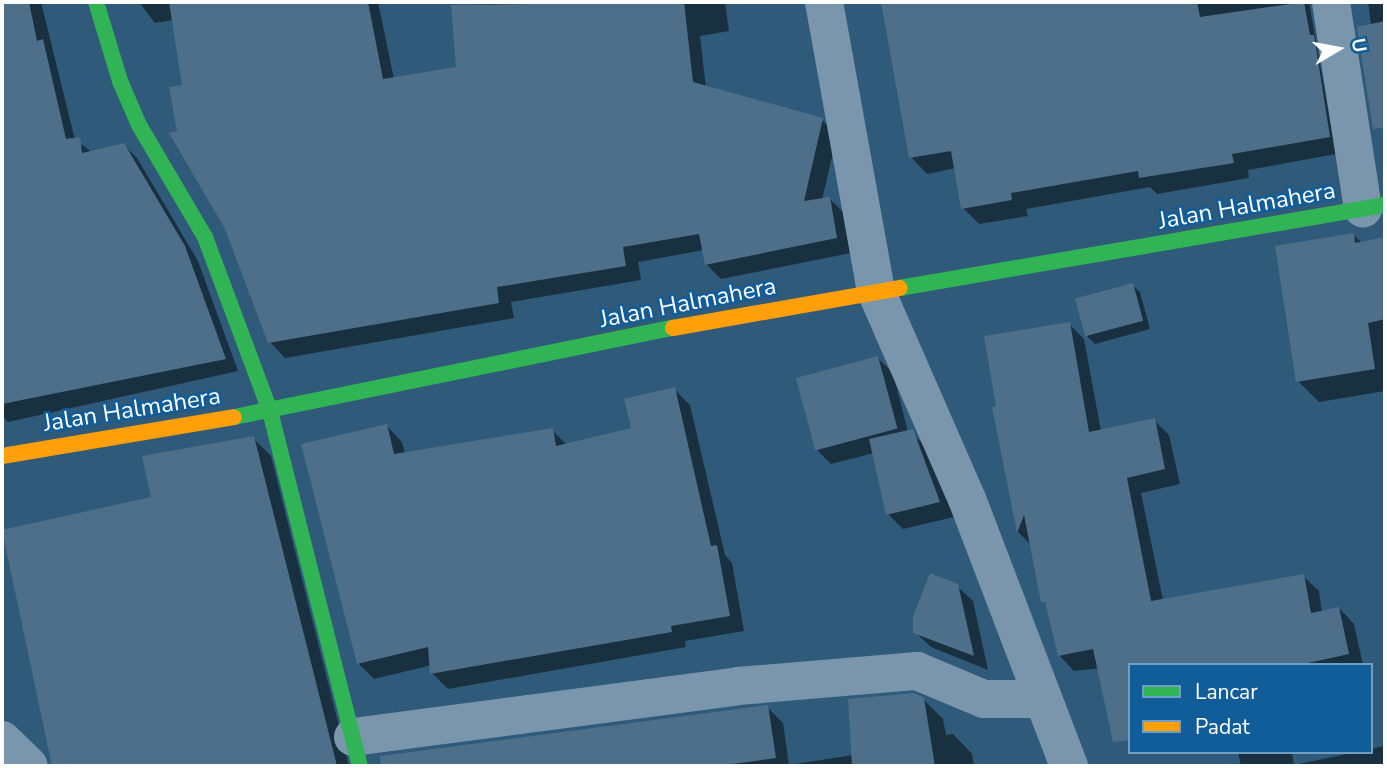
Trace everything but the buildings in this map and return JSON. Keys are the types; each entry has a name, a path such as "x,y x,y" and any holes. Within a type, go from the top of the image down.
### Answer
{"street":[{"path":"96,2 120,81 139,125 205,237 271,411 356,752 738,686 917,671 984,699 1043,699"},
{"path":"824,2 876,291 967,499 1069,766"},
{"path":"1331,2 1374,207"},
{"name":"Jalan Halmahera","path":"2,456 271,411 876,291 1374,207"},
{"path":"2,740 29,766"}],"traffic: fast":[{"path":"96,2 120,81 139,125 205,237 270,411 360,766"},
{"path":"899,288 1385,205"},
{"path":"234,417 673,328"}],"traffic: slow":[{"path":"673,328 899,288"},
{"path":"2,456 234,417"}]}
